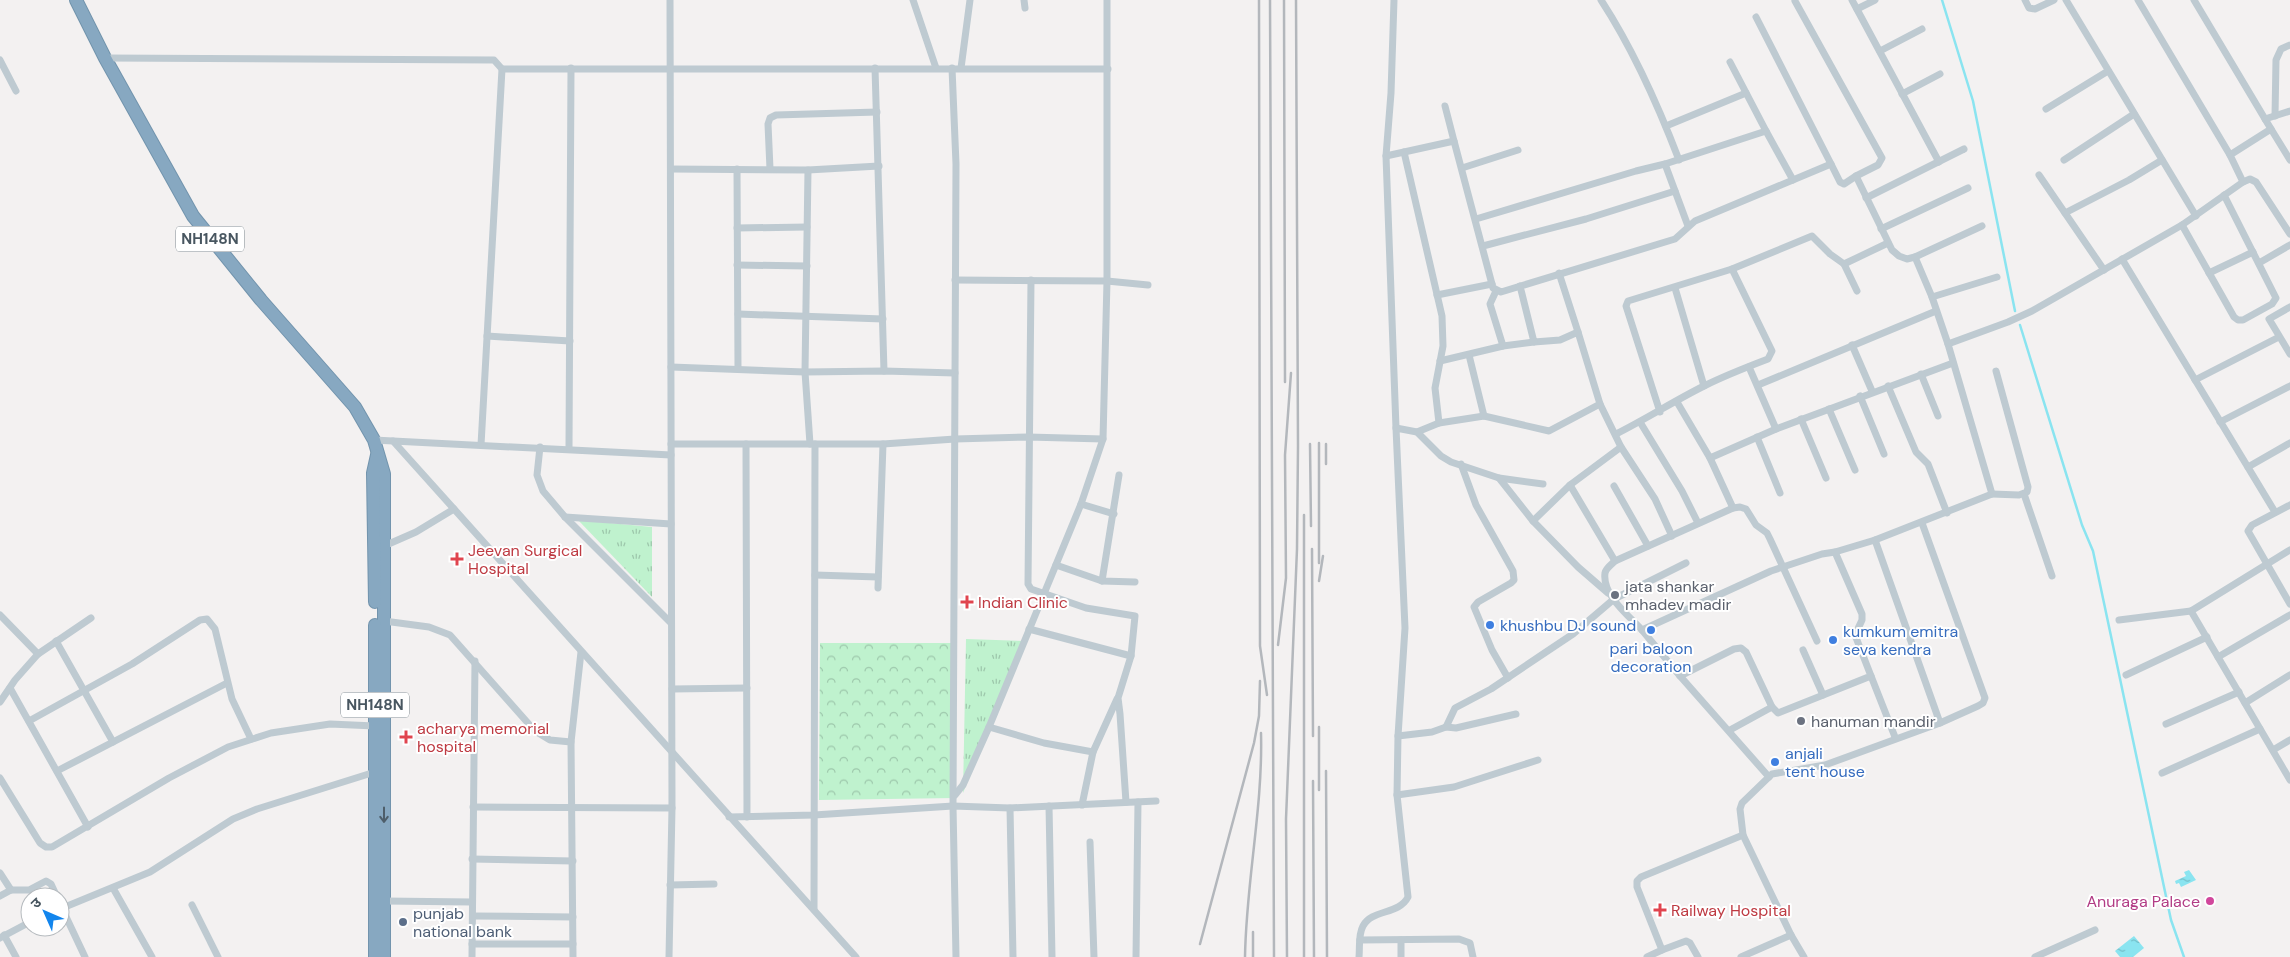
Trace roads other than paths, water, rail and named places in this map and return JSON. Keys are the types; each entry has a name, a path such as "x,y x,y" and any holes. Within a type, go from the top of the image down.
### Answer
{"highway":[{"name":"NH148N","path":"76,0 105,58 193,216 261,300 356,407 375,446 384,474 384,957"},
{"name":"NH148N","path":"375,446 375,957"}],"street":[{"path":"669,957 672,808 670,0"},
{"path":"913,0 936,68"},
{"path":"961,68 970,0"},
{"path":"1024,0 1025,8"},
{"path":"955,795 963,785 989,727 1056,565 1081,504 1102,439 1107,281 1107,0"},
{"path":"1359,957 1360,940 1364,924 1370,919 1402,906 1408,897 1397,795 1398,736 1405,628 1386,156 1391,93 1394,0"},
{"path":"1601,0 1620,31 1666,126 1679,160"},
{"path":"1852,0 1939,162"},
{"path":"1857,9 1875,0"},
{"path":"2025,0 2029,8 2036,10 2054,0"},
{"path":"2066,0 2196,216"},
{"path":"2138,0 2230,155 2243,182"},
{"path":"2194,0 2290,160"},
{"path":"1756,17 1840,182 1844,184 1878,165 1882,158 1795,1"},
{"path":"1880,51 1922,29"},
{"path":"2275,116 2277,54 2290,45"},
{"path":"105,58 494,60 502,69 481,445"},
{"path":"0,60 16,91"},
{"path":"1730,62 1793,180"},
{"path":"569,448 571,68"},
{"path":"875,68 880,166 884,370"},
{"path":"952,68 956,164 954,373 955,795 953,806 956,957"},
{"path":"502,69 1108,69"},
{"path":"2046,109 2108,71"},
{"path":"1902,94 1940,74"},
{"path":"1666,126 1746,93"},
{"path":"1445,106 1494,287 1490,304 1503,346"},
{"path":"2265,119 2290,111"},
{"path":"770,169 768,124 770,118 776,115 877,112"},
{"path":"2064,160 2134,114"},
{"path":"2230,155 2271,129"},
{"path":"1476,219 1679,160 1766,131"},
{"path":"1386,156 1454,141"},
{"path":"1866,198 1964,149"},
{"path":"1462,168 1518,150"},
{"path":"1404,152 1437,295 1444,334 1435,388 1439,423"},
{"path":"2065,213 2129,180 2162,160"},
{"path":"1665,164 1688,226"},
{"path":"1437,295 1494,287 1501,292 1675,239 1688,226 1703,218 1831,164"},
{"path":"670,169 808,170 880,166"},
{"path":"736,169 738,370"},
{"path":"808,170 805,372 813,444 815,575 814,909"},
{"path":"2039,175 2104,270"},
{"path":"1856,176 1880,229 1888,243 1899,256 1907,259 1915,257 1982,226"},
{"path":"1948,344 2008,322 2104,270 2182,225 2250,179 2256,182 2290,234"},
{"path":"1880,229 1968,188"},
{"path":"1483,246 1586,219 1675,191"},
{"path":"2182,225 2234,317 2238,320 2262,310 2275,301 2276,298 2224,195"},
{"path":"737,228 807,227"},
{"path":"1660,412 1626,306 1628,301 1732,270 1812,236 1830,254 1844,264 1857,291"},
{"path":"1844,264 1888,243"},
{"path":"2259,263 2290,245"},
{"path":"2209,273 2253,252"},
{"path":"1915,257 1932,297 1948,344 1992,494"},
{"path":"2122,259 2275,512"},
{"path":"738,265 807,266"},
{"path":"1616,434 1660,412 1704,386 1772,355 1772,351 1732,270"},
{"path":"1560,273 1600,404 1622,447 1655,499 1672,536"},
{"path":"1932,297 1997,277"},
{"path":"955,280 1107,281 1148,284"},
{"path":"1031,280 1026,575 1028,584 1031,589 1086,608 1135,616 1132,656 1118,698 1093,752 1082,805"},
{"path":"1520,286 1534,342"},
{"path":"1675,288 1704,386"},
{"path":"2269,319 2290,307"},
{"path":"2262,310 2290,354"},
{"path":"1758,385 1936,311"},
{"path":"738,314 806,318 883,319"},
{"path":"1440,361 1503,346 1560,340 1578,332"},
{"path":"487,336 570,341"},
{"path":"2195,380 2279,337"},
{"path":"1852,345 1872,391"},
{"path":"1469,355 1484,416"},
{"path":"1710,458 1756,437 1872,391 1953,363"},
{"path":"671,367 805,372 884,370 954,373"},
{"path":"1749,367 1776,429"},
{"path":"1996,371 2028,487 2024,494 2052,576"},
{"path":"1920,374 1938,416"},
{"path":"1888,386 1916,452 1928,464 1947,513"},
{"path":"2220,422 2290,386"},
{"path":"1860,396 1884,454"},
{"path":"1677,402 1710,458 1732,508"},
{"path":"1396,428 1417,432 1439,423 1484,416 1548,431 1600,404"},
{"path":"1829,408 1855,470"},
{"path":"1802,419 1826,478"},
{"path":"1640,422 1682,491 1698,524"},
{"path":"1417,432 1441,456 1451,462 1499,478 1543,484"},
{"path":"1756,437 1780,493"},
{"path":"671,444 883,444 955,439 1102,439"},
{"path":"393,441 728,817 856,957"},
{"path":"375,446 393,441 671,454"},
{"path":"2248,467 2290,443"},
{"path":"746,444 747,817"},
{"path":"878,588 883,444"},
{"path":"540,447 536,475 539,484 565,517 671,623"},
{"path":"1533,521 1570,486 1622,447"},
{"path":"1461,464 1476,505 1513,571 1514,580 1511,583 1474,606 1492,650 1508,678"},
{"path":"1102,581 1119,475"},
{"path":"1499,478 1533,521 1578,567 1614,599 1769,776"},
{"path":"1570,486 1615,561"},
{"path":"1614,486 1648,546"},
{"path":"1642,630 1771,571 1822,554 1875,540 1992,494 2024,494"},
{"path":"1081,504 1114,514"},
{"path":"2290,505 2252,525 2248,531 2290,604"},
{"path":"1608,593 1605,573 1615,561 1740,506 1746,509 1756,525 1767,533 1817,641"},
{"path":"383,546 416,532 454,509"},
{"path":"565,517 671,524"},
{"path":"1804,957 1791,935 1743,835 1740,810 1742,802 1769,776 1825,765 1895,737 1940,722 1978,706 1983,703 1985,698 1922,523"},
{"path":"1875,540 1940,722"},
{"path":"2119,620 2191,611 2290,550"},
{"path":"1835,552 1862,614 1862,620 1855,635 1895,737"},
{"path":"1446,727 1455,708 1508,678 1573,634 1614,599 1686,564"},
{"path":"1056,565 1102,581 1135,582"},
{"path":"815,575 878,577"},
{"path":"2191,611 2290,780"},
{"path":"0,615 38,654"},
{"path":"2218,657 2290,615"},
{"path":"0,701 38,654 91,618"},
{"path":"29,721 132,664 182,630 200,620 207,619 215,629 232,699 251,739"},
{"path":"384,621 429,627 450,635 536,731 550,740 571,742"},
{"path":"1029,629 1132,656"},
{"path":"2126,675 2207,637"},
{"path":"56,642 113,742"},
{"path":"1680,676 1734,649 1742,648 1746,652 1772,708 1778,713 1870,676"},
{"path":"1803,650 1823,695"},
{"path":"574,957 571,742 581,652"},
{"path":"472,957 475,661"},
{"path":"2246,704 2290,675"},
{"path":"56,771 227,683"},
{"path":"10,688 88,827"},
{"path":"672,689 747,688"},
{"path":"2166,724 2239,692"},
{"path":"1118,698 1126,802"},
{"path":"1730,730 1772,708"},
{"path":"1398,736 1432,732 1446,727 1456,728 1516,714"},
{"path":"0,778 40,842 46,847 52,848 209,756 251,739 330,724 375,726"},
{"path":"989,727 1044,743 1093,752"},
{"path":"2162,773 2260,729"},
{"path":"2273,750 2290,740"},
{"path":"1397,795 1454,787 1538,760"},
{"path":"70,904 150,872 233,820 257,809 375,772"},
{"path":"728,817 814,815 953,806 1010,808 1156,801"},
{"path":"1136,957 1138,802"},
{"path":"1049,806 1052,957"},
{"path":"473,807 672,808"},
{"path":"1010,808 1013,957"},
{"path":"1662,950 1637,887 1637,881 1642,877 1743,835"},
{"path":"1090,842 1094,957"},
{"path":"472,859 573,861"},
{"path":"0,873 11,890"},
{"path":"34,887 46,881 52,887"},
{"path":"670,886 714,884"},
{"path":"113,888 152,957"},
{"path":"0,896 11,890 20,890"},
{"path":"384,901 472,902"},
{"path":"192,905 218,957"},
{"path":"473,916 573,917"},
{"path":"16,957 2,936 20,927"},
{"path":"70,927 84,957"},
{"path":"2035,957 2095,930"},
{"path":"1741,957 1791,935"},
{"path":"1360,940 1465,940 1470,943 1473,957"},
{"path":"1401,940 1401,957"},
{"path":"1647,957 1686,941 1690,943 1698,957"},
{"path":"472,944 573,944"}],"water":[{"path":"2189,870 2196,880 2181,887 2179,883 2176,884 2175,881 2186,876 2184,872"},
{"path":"2134,936 2144,948 2133,957 2120,957 2115,951"}],"waterway":[{"path":"1942,0 1973,101 2015,311"},
{"path":"2020,325 2082,525 2093,551 2171,920 2184,957"}],"railway":[{"path":"1259,0 1260,646 1267,695"},
{"path":"1270,0 1274,957"},
{"path":"1284,0 1285,382"},
{"path":"1287,957 1286,819 1297,549 1298,446 1296,0"},
{"path":"1278,645 1286,578 1285,455 1291,373"},
{"path":"1319,443 1319,563"},
{"path":"1310,444 1311,526"},
{"path":"1326,444 1326,464"},
{"path":"1304,515 1304,957"},
{"path":"1312,549 1313,736"},
{"path":"1319,581 1323,556"},
{"path":"1200,944 1254,743 1259,716 1260,681"},
{"path":"1319,727 1319,790"},
{"path":"1245,957 1248,901 1257,817 1261,733"},
{"path":"1326,771 1327,957"},
{"path":"1313,781 1314,957"},
{"path":"1253,932 1253,957"}],"place":[{"name":"Jeevan Surgical Hospital","path":"457,559"},
{"name":"jata shankar mhadev madir","path":"1615,595"},
{"name":"Indian Clinic","path":"967,602"},
{"name":"khushbu DJ sound","path":"1490,625"},
{"name":"pari baloon decoration","path":"1651,630"},
{"name":"kumkum emitra seva kendra","path":"1833,640"},
{"name":"hanuman mandir","path":"1801,721"},
{"name":"acharya memorial hospital","path":"406,737"},
{"name":"anjali tent house","path":"1775,762"},
{"name":"Anuraga Palace","path":"2210,901"},
{"name":"Railway Hospital","path":"1660,910"},
{"name":"punjab national bank","path":"403,922"}]}
